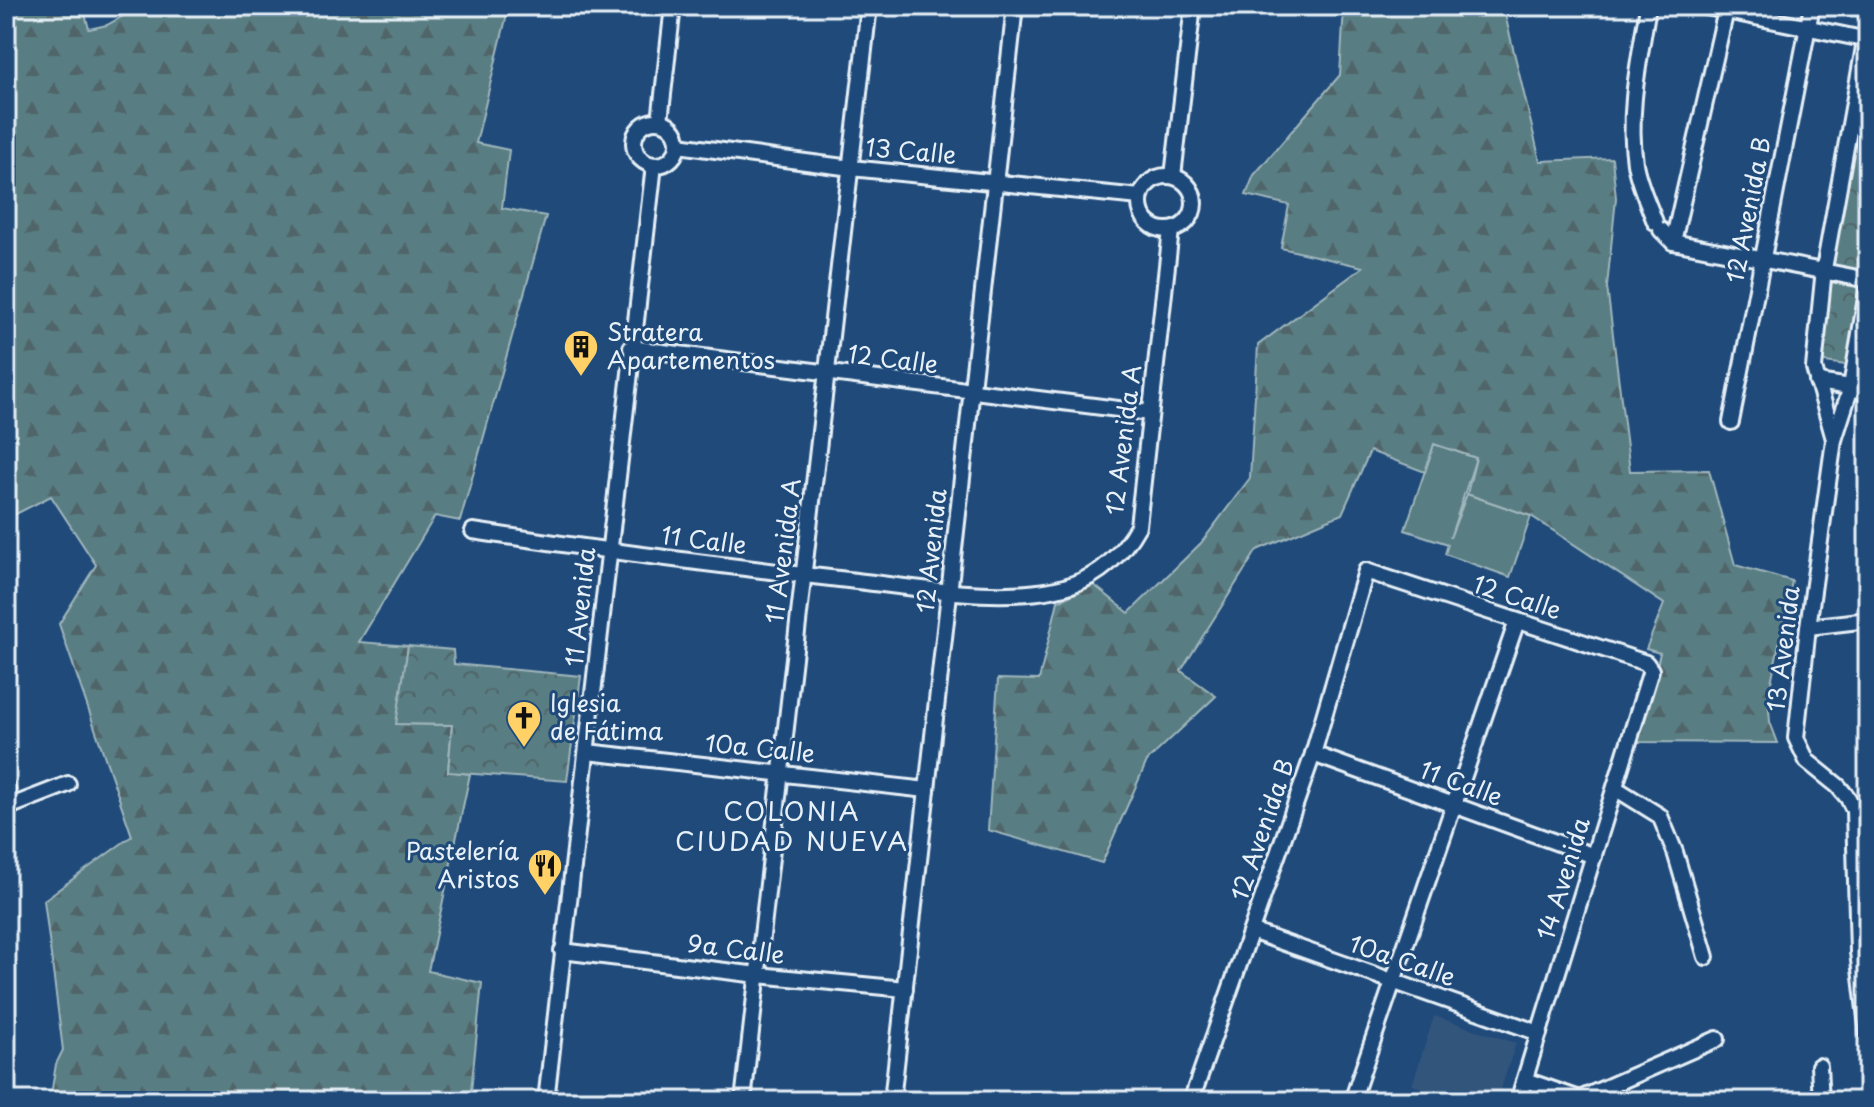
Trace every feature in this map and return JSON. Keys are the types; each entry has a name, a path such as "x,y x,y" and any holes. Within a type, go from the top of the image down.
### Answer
{"street":[{"path":"660,121 673,6"},
{"name":"11 Avenida A","path":"743,1101 869,6"},
{"name":"12 Avenida","path":"892,1101 1015,6"},
{"path":"1173,176 1193,6"},
{"path":"1648,6 1632,103 1632,133 1635,166 1658,226 1673,242 1868,280"},
{"path":"1702,6 1867,35"},
{"name":"12 Avenida B","path":"1731,422 1812,6"},
{"path":"1673,242 1726,8"},
{"name":"13 Avenida","path":"1834,440 1814,368 1824,269 1867,35"},
{"path":"660,121 672,127 678,145 673,158 654,165 641,159 634,139 640,127 660,121"},
{"name":"13 Calle","path":"678,145 851,168 1140,197"},
{"name":"11 Avenida","path":"546,1101 654,165"},
{"path":"1173,176 1193,192 1195,208 1186,223 1171,230 1162,230 1147,222 1140,206 1140,197 1153,179 1173,176"},
{"name":"12 Avenida A","path":"1034,594 1074,585 1112,562 1138,526 1171,230"},
{"name":"13 Avenida","path":"1868,286 1851,387 1834,440 1796,738 1807,761 1861,809 1868,1035"},
{"name":"12 Calle","path":"631,348 1150,413"},
{"path":"1817,382 1851,387 1868,394"},
{"name":"11 Calle","path":"473,531 609,552 950,592 1034,594"},
{"name":"12 Avenida B","path":"1191,1101 1313,754 1366,571"},
{"name":"12 Calle","path":"1366,571 1646,663 1651,670"},
{"path":"1808,627 1868,620"},
{"path":"1352,1101 1517,621"},
{"name":"14 Avenida","path":"1518,1101 1651,670"},
{"name":"10a Calle","path":"587,752 927,790"},
{"name":"11 Calle","path":"1313,754 1594,856"},
{"path":"6,787 9,807 68,784"},
{"path":"1615,788 1660,816 1675,852 1706,957"},
{"name":"10a Calle","path":"1251,931 1539,1033"},
{"name":"9a Calle","path":"562,951 905,989"},
{"path":"1525,1080 1580,1099 1717,1039"},
{"path":"1819,1066 1821,1101"}],"shaded area":[{"path":"1434,1016 1516,1043 1497,1101 1461,1101 1412,1085"}],"green space":[{"path":"6,6 83,6 89,29 107,25 141,6 509,6 476,143 509,150 502,208 546,216 460,521 435,516 359,642 408,646 397,724 452,725 448,771 470,774 428,971 482,983 470,1101 50,1101 56,1064 63,1050 44,900 132,836 59,624 96,565 51,496 6,519"},
{"path":"1344,6 1503,6 1540,161 1612,158 1616,198 1607,287 1630,471 1709,470 1735,565 1792,581 1768,697 1770,722 1778,743 1638,742 1660,653 1646,649 1664,604 1531,516 1467,494 1476,458 1434,444 1425,472 1370,451 1342,514 1257,550 1181,671 1216,696 1147,761 1102,863 988,830 998,679 1039,680 1058,601 1094,585 1129,613 1201,543 1250,478 1258,345 1363,267 1281,248 1289,205 1246,195 1254,175 1340,75"},
{"path":"1868,75 1868,248 1846,365 1812,360"},
{"path":"1434,444 1476,458 1450,538 1467,494 1531,516 1510,577 1445,554 1448,544 1405,530"},
{"path":"408,646 453,650 454,664 581,676 567,781 448,772 452,725 396,724"}],"place":[{"name":"Stratera Apartementos","path":"581,378"},
{"name":"Iglesia de Fátima","path":"524,749"},
{"name":"Pastelería Aristos","path":"545,897"}],"district":[{"name":"COLONIA CIUDAD NUEVA","path":"792,827"}]}
